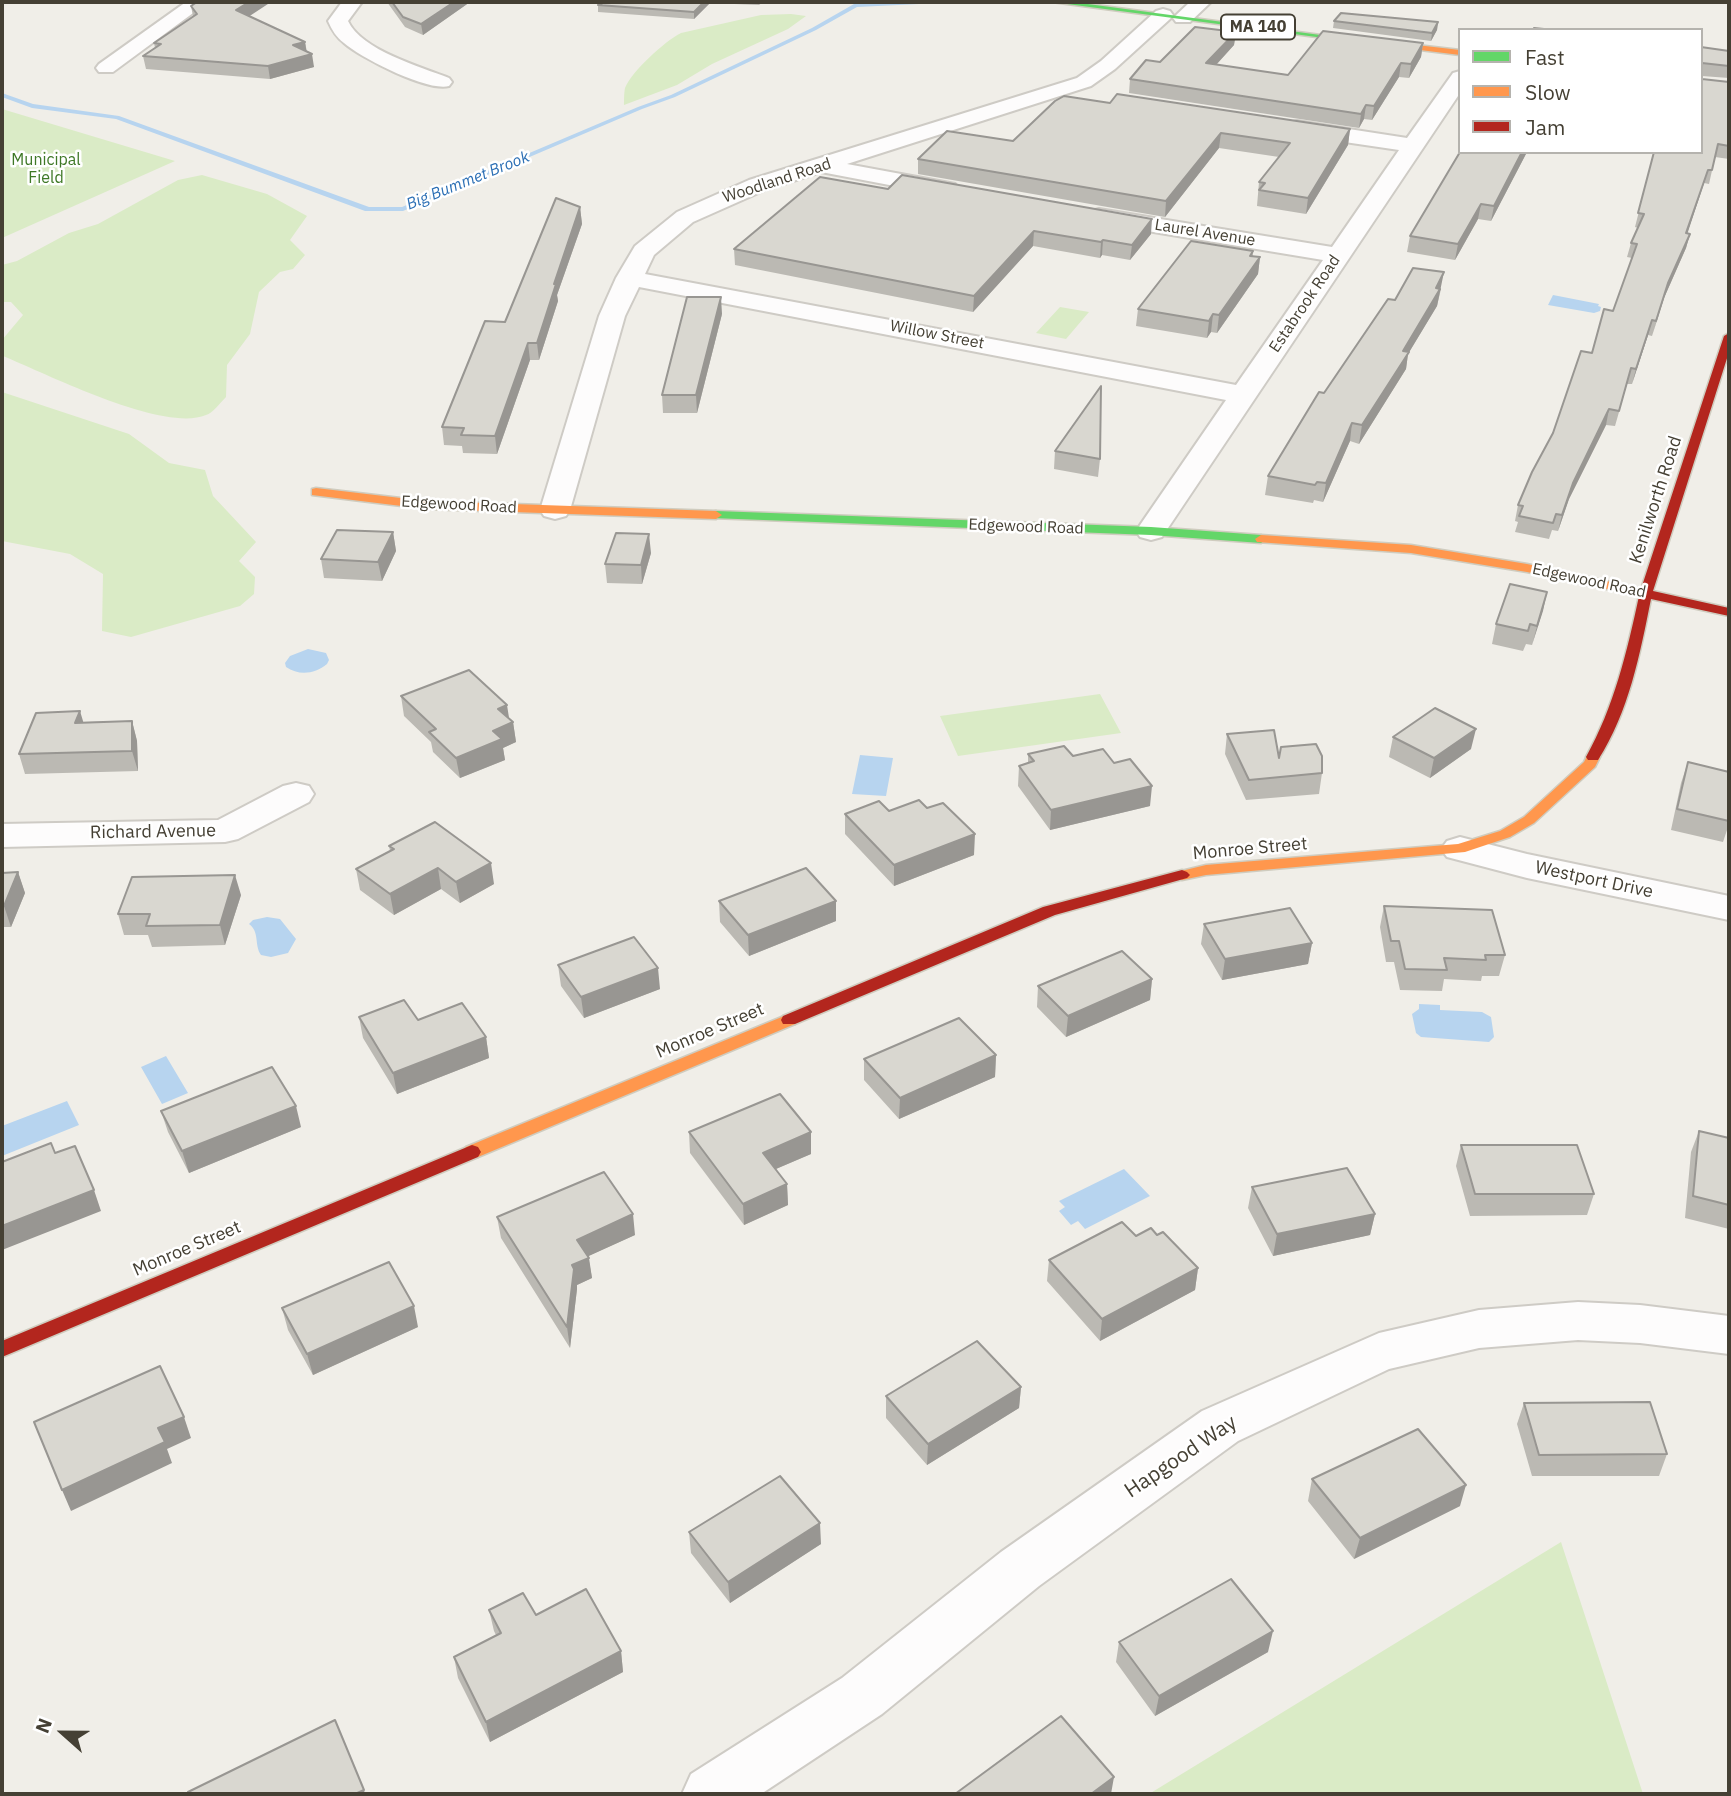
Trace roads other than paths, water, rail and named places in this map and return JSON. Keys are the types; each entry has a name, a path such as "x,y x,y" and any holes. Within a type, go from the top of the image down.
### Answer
{"street":[{"path":"106,68 198,2"},
{"path":"352,2 338,21 341,33 346,38 378,55 442,82"},
{"name":"MA 140","path":"1056,2 1458,53"},
{"name":"Woodland Road","path":"555,510 612,316 645,251 685,217 757,185 1084,82 1173,16 1201,2"},
{"name":"Estabrook Road","path":"1151,531 1458,80"},
{"path":"1055,91 1104,99"},
{"path":"1279,125 1413,146"},
{"path":"823,166 970,193"},
{"name":"Laurel Avenue","path":"1080,213 1339,255"},
{"name":"Willow Street","path":"629,278 1244,395"},
{"name":"Kenilworth Road","path":"1460,849 1505,834 1529,820 1590,764 1613,716 1632,658 1646,593 1729,336"},
{"name":"Edgewood Road","path":"316,492 426,505 1151,531 1411,549 1527,568 1729,611"},
{"name":"Richard Avenue","path":"2,836 225,831 296,794"},
{"name":"Westport Drive","path":"1460,849 1527,866 1729,908"},
{"name":"Monroe Street","path":"2,1349 368,1193 1049,911 1139,885 1206,870 1460,849"},
{"name":"Hapgood Way","path":"711,1794 862,1696 1020,1569 1220,1426 1379,1352 1479,1329 1578,1321 1640,1324 1729,1335"}],"water":[{"path":"1553,295 1599,304 1600,311 1594,313 1548,305"},
{"path":"308,649 326,653 329,660 327,664 307,673 286,667 285,663 290,656"},
{"path":"860,755 893,758 886,796 852,794"},
{"path":"267,917 280,919 296,939 288,953 271,957 261,955 255,931 249,924 253,920"},
{"path":"1419,1004 1440,1005 1440,1010 1482,1012 1491,1017 1494,1037 1489,1042 1421,1037 1416,1033 1412,1014 1419,1009"},
{"path":"166,1056 188,1093 162,1104 141,1067"},
{"path":"67,1101 79,1125 2,1156 2,1126"},
{"path":"1124,1169 1150,1196 1085,1229 1078,1221 1071,1225 1059,1211 1065,1207 1059,1201"}],"waterway":[{"name":"Big Bummet Brook","path":"2,95 32,106 117,117 368,209 403,209 673,96 814,29 856,5 919,2"}],"park label":[{"name":"Municipal Field","path":"46,169"}]}
